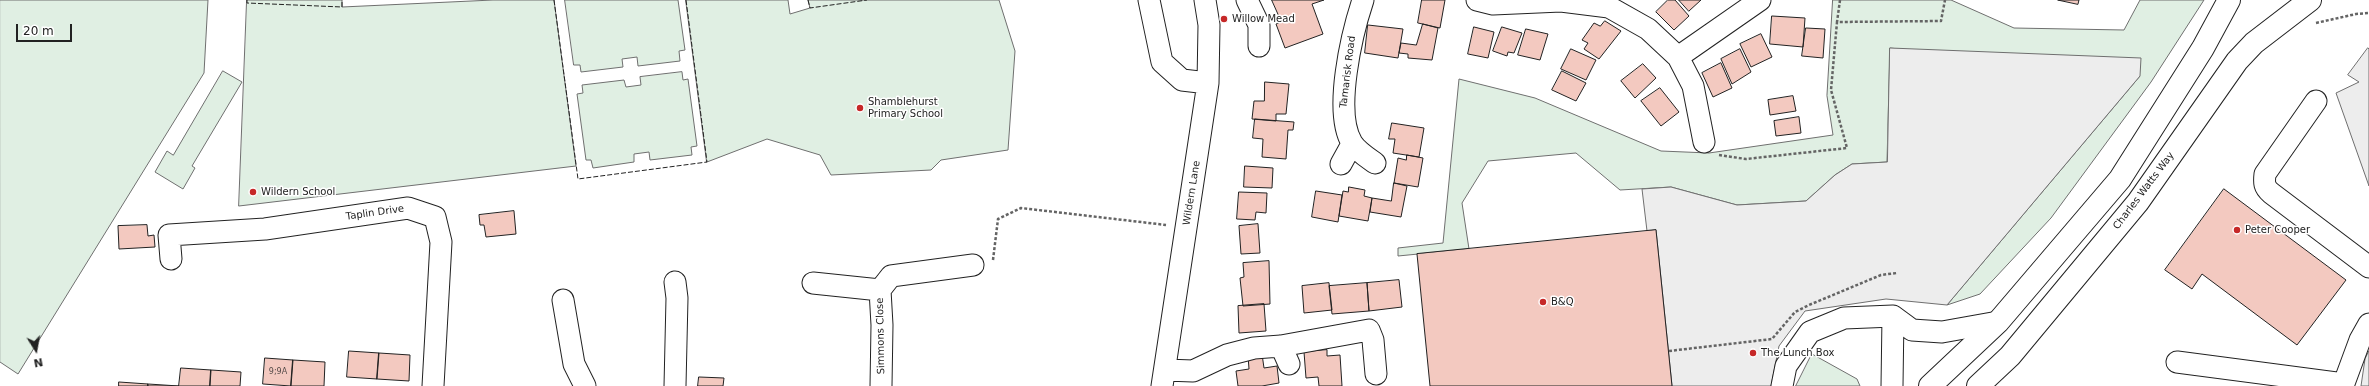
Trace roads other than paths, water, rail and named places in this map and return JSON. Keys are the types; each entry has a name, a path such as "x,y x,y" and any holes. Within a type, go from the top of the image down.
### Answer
{"main road":[{"path":"1930,386 1998,322 2120,179 2203,48 2229,0"},
{"name":"Charles Watts Way","path":"1978,386 2010,356 2138,202 2237,61 2254,43 2310,0"}],"street":[{"path":"1149,0 1162,62 1182,80 1208,83"},
{"name":"Wildern Lane","path":"1164,378 1208,83 1209,25 1205,0"},
{"path":"1247,0 1259,25 1259,46"},
{"name":"Tamarisk Road","path":"1352,144 1343,114 1354,27 1363,0"},
{"path":"1477,0 1493,4 1561,1 1609,7 1648,29 1678,57 1693,86 1704,142"},
{"path":"1678,57 1760,0"},
{"path":"2316,101 2265,174 2264,183 2271,193 2369,267"},
{"path":"1341,164 1352,144 1375,163"},
{"name":"Taplin Drive","path":"170,259 169,235 265,229 408,208 435,217 441,242 433,386"},
{"name":"Simmons Close","path":"881,386 882,325 880,290 891,276 973,265"},
{"path":"675,282 677,298 675,386"},
{"path":"813,283 880,290"},
{"path":"563,300 574,364 585,386"},
{"path":"1892,386 1893,316"},
{"path":"1782,386 1786,366 1810,332 1844,318 1893,316 1912,330 1942,332 1998,322"},
{"path":"2177,362 2343,385 2360,340 2369,324"},
{"path":"1164,378 1193,371 1227,355 1254,348 1290,350 1369,330 1373,340 1376,374"}],"place":[{"name":"Willow Mead","path":"1224,19"},
{"name":"Shamblehurst Primary School","path":"860,108"},
{"name":"Wildern School","path":"253,192"},
{"name":"Peter Cooper","path":"2237,230"},
{"name":"B&Q","path":"1543,302"},
{"name":"The Lunch Box","path":"1753,353"}]}
